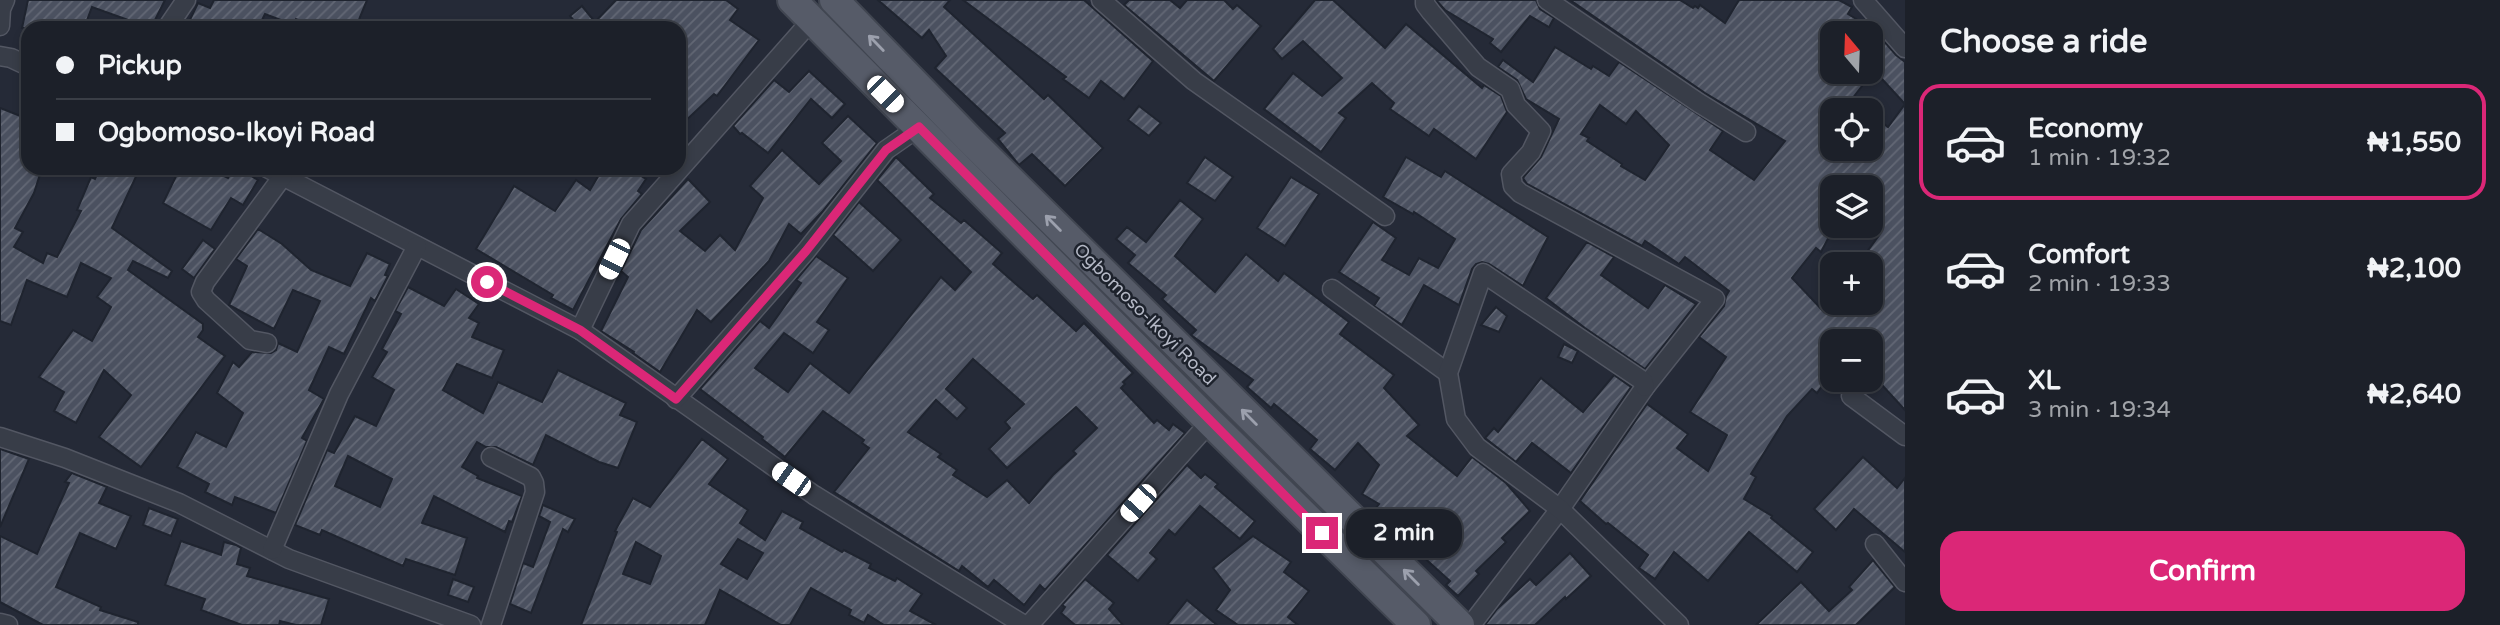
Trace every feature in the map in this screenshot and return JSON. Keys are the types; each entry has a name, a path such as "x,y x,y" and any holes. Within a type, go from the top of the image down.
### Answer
{"main road":[{"name":"Ogbomoso-Ikoyi Road","path":"792,0 1210,422 1416,625"},
{"name":"Ogbomoso-Ikoyi Road","path":"836,1 968,138 1460,625"}],"street":[{"path":"172,21 186,0"},
{"path":"1101,0 1194,81 1385,216"},
{"path":"1425,0 1431,12 1478,67 1510,89 1521,111 1541,131 1531,152 1511,174 1513,186 1520,193 1715,299 1645,387 1560,509 1471,625"},
{"path":"1547,0 1746,132"},
{"path":"1864,0 1905,48"},
{"path":"686,162 803,30 818,26"},
{"path":"0,56 21,63"},
{"path":"676,399 806,251 886,150 919,127"},
{"path":"267,343 250,340 206,300 201,292 273,175"},
{"path":"281,175 580,330 814,495 1026,625 1210,422"},
{"path":"580,330 631,224 674,175"},
{"path":"272,550 339,394 417,246"},
{"path":"1645,387 1643,382 1483,273 1448,373 1456,419 1477,447 1560,509 1679,625"},
{"path":"1332,289 1448,373"},
{"path":"1851,396 1905,436"},
{"path":"0,437 65,458 179,503 289,559 471,625"},
{"path":"491,457 531,478 535,492 491,625"},
{"path":"1875,544 1905,582"},
{"path":"0,623 8,625"}],"building":[{"path":"28,0 165,0 154,21 131,21 92,7 87,21 24,21"},
{"path":"214,0 367,0 358,21 283,21 265,14 262,21 189,21 198,3 210,8"},
{"path":"616,0 726,0 738,9 730,20 759,40 717,96 714,94 686,120 686,21 596,21"},
{"path":"878,0 950,0 944,7 1044,99 1048,95 1103,148 1065,186 1032,154 1019,165 998,139 1005,133 935,68 946,56 929,30 922,38"},
{"path":"963,0 1084,0 1153,61 1124,99 1101,81 1089,98 1063,79 1066,77"},
{"path":"1129,0 1170,0 1180,8 1187,0 1224,0 1233,9 1237,5 1261,26 1214,81 1124,5"},
{"path":"1315,0 1333,0 1385,48 1406,24 1482,88 1484,85 1501,96 1507,112 1476,159 1434,129 1429,136 1390,109 1394,103 1372,83 1339,113 1346,118 1321,152 1264,109 1293,73 1322,96 1342,78 1303,41 1282,59 1273,49"},
{"path":"1436,0 1536,0 1540,9 1554,18 1549,27 1530,16 1501,52 1490,43 1493,39 1445,10"},
{"path":"1570,0 1680,0 1693,8 1700,5 1725,23 1739,0 1839,0 1852,7 1848,14 1860,21 1820,21 1820,84 1862,86 1853,98 1820,98 1820,161 1883,161 1883,123 1888,127 1905,104 1905,410 1883,386 1883,329 1820,329 1820,389 1817,393 1812,389 1787,416 1751,474 1756,477 1744,499 1772,516 1771,518 1813,552 1797,572 1749,532 1708,581 1674,552 1655,579 1639,568 1648,555 1580,501 1647,404 1688,434 1677,448 1708,471 1727,435 1690,412 1726,357 1699,337 1724,306 1729,291 1685,257 1679,264 1645,241 1642,246 1527,184 1523,178 1541,157 1559,119 1526,99 1517,80 1498,67 1503,60 1533,82 1555,47 1591,69 1593,66 1609,76 1619,62 1723,131 1710,150 1754,180 1785,141 1705,93","holes":["1600,105 1626,124 1636,111 1669,145 1645,180 1621,166 1622,164 1587,141 1589,138 1581,134","1820,175 1883,175 1883,238 1877,238 1867,252 1883,252 1883,315 1820,315 1820,308 1792,278 1816,248 1821,252 1828,238 1820,238"]},
{"path":"582,6 594,21 574,21 570,16"},
{"path":"1883,40 1905,62 1905,104 1883,80"},
{"path":"809,71 845,104 832,118 811,99 768,153 733,126 774,80 789,92"},
{"path":"1139,106 1161,123 1149,136 1128,120"},
{"path":"0,108 21,116 21,175 40,175 34,193 15,228 23,232 14,247 43,263 47,253 57,257 81,211 77,210 91,177 95,179 97,175 137,175 112,228 172,271 168,278 133,261 128,270 203,324 203,330 198,337 225,356 141,467 99,437 131,395 104,370 76,423 54,411 64,392 39,377 73,330 92,341 111,307 97,297 111,278 81,263 67,297 27,280 11,325 0,321"},
{"path":"848,116 877,143 801,234 789,224 769,261 711,322 697,310 660,372 601,331 628,277 621,271 641,230 688,179 710,202 680,231 705,251 720,235 735,250 763,198 750,186 782,150 819,184 841,161 822,143"},
{"path":"896,157 934,194 930,198 961,223 964,220 1002,253 993,264 1033,299 1037,295 1076,331 1084,323 1133,373 1123,382 1125,384 1121,388 1154,423 1157,420 1169,430 1173,424 1185,433 1045,590 1040,585 1024,605 994,580 988,587 962,566 959,571 834,492 869,448 862,443 864,440 823,411 785,457 700,389 760,321 769,328 801,283 796,280 816,256 848,278 817,322 829,330 813,353 784,333 755,368 788,392 810,363 849,393 941,277 955,290 971,272 877,180","holes":["973,359 1024,404 1005,422 1010,428 989,449 1007,468 1076,407 1097,428 1073,451 1076,454 1029,503 1007,480 987,497 953,475 957,470 938,457 941,454 908,432 936,400 957,419 967,408 946,389"]},
{"path":"1205,157 1233,177 1215,201 1187,183"},
{"path":"1406,157 1441,177 1445,171 1548,237 1523,286 1482,262 1472,269 1459,305 1424,285 1402,325 1374,306 1379,298 1339,272 1373,222 1396,238 1382,260 1409,275 1419,258 1438,268 1455,239 1414,212 1413,214 1383,197"},
{"path":"177,175 222,175 228,178 230,175 250,175 258,180 243,205 231,198 211,230 163,203"},
{"path":"599,175 639,175 646,179 638,191 642,194 621,219 573,310 476,249 514,186 555,211 576,180 590,190"},
{"path":"1291,177 1319,194 1285,246 1257,228"},
{"path":"1180,200 1203,219 1175,256 1215,292 1246,254 1278,281 1284,273 1349,322 1340,334 1394,375 1384,388 1419,425 1407,436 1457,476 1472,457 1506,483 1530,511 1502,538 1506,542 1476,571 1479,574 1458,596 1446,585 1450,581 1410,543 1372,513 1379,504 1362,494 1379,465 1358,443 1335,470 1310,449 1317,440 1274,404 1271,408 1247,387 1253,380 1191,335 1196,330 1162,299 1166,295 1128,263 1135,255 1116,239 1127,227 1146,242"},
{"path":"859,202 901,240 873,271 833,235"},
{"path":"258,229 282,244 311,270 350,286 367,253 390,264 385,275 388,276 375,301 371,298 344,354 329,347 309,390 324,399 302,438 307,441 276,513 235,497 232,505 205,492 209,484 177,467 196,432 226,447 243,413 217,393 233,362 239,367 252,352 271,353 276,350 278,343 297,352 320,301 293,290 274,329 229,305 247,266 236,259"},
{"path":"203,240 215,249 194,278 182,269"},
{"path":"1587,242 1614,257 1601,275 1648,308 1665,285 1696,304 1645,369 1546,298"},
{"path":"408,287 444,306 456,289 479,304 469,318 479,323 472,337 504,350 492,378 457,364 443,390 483,413 498,382 542,402 558,370 626,403 620,415 637,422 618,468 599,462 546,435 533,465 496,447 486,447 477,442 462,467 478,476 477,478 522,496 505,532 434,496 422,523 467,538 455,575 406,559 403,566 322,530 320,535 295,525 327,450 334,453 355,416 376,426 394,390 372,377 387,352 382,349 401,314 395,311","holes":["348,456 392,479 380,507 335,486"]},
{"path":"1496,307 1507,316 1499,332 1481,325"},
{"path":"1564,344 1578,351 1572,363 1558,357"},
{"path":"1614,375 1631,387 1571,473 1532,443 1516,462 1485,438 1494,428 1498,432 1541,378 1583,412"},
{"path":"702,439 728,459 709,484 748,510 740,523 765,540 782,511 803,522 800,528 842,552 844,550 871,564 869,568 895,581 897,578 922,594 910,611 936,625 884,625 868,615 864,623 849,615 851,610 811,588 790,625 781,625 720,590 705,625 581,625 617,532 615,531 633,498 650,507","holes":["738,539 763,553 747,579 721,564","636,542 661,556 650,584 623,574"]},
{"path":"0,449 29,459 0,527"},
{"path":"1863,457 1897,488 1905,478 1905,552 1854,509 1836,530 1814,509"},
{"path":"1187,465 1201,478 1205,474 1218,484 1215,487 1255,521 1240,539 1200,506 1175,535 1169,530 1150,553 1157,559 1138,581 1107,555"},
{"path":"72,473 107,487 99,503 131,516 116,549 80,533 56,587 101,607 100,610 138,622 138,625 43,625 0,602 0,536 37,554 69,483 65,482"},
{"path":"543,505 575,519 568,532 563,529 531,613 510,604 523,563 533,567 550,522 539,516"},
{"path":"149,508 178,519 171,536 143,525"},
{"path":"1253,536 1291,562 1284,572 1309,591 1288,617 1298,625 1238,625 1216,610 1230,590 1213,568"},
{"path":"181,541 221,555 224,542 236,545 241,548 237,564 250,568 247,576 329,599 321,625 296,625 280,621 279,625 242,625 201,610 205,599 165,585"},
{"path":"1570,553 1591,576 1566,599 1565,597 1535,625 1485,625 1497,609 1530,579 1536,585"},
{"path":"1873,560 1895,587 1856,625 1756,625 1801,582 1829,611 1852,590 1849,587"},
{"path":"453,579 474,587 468,602 448,595"},
{"path":"1085,579 1114,603 1109,609 1123,625 1075,625 1061,613 1065,607 1062,605"},
{"path":"1187,600 1217,625 1167,625"}],"route":[{"path":"487,282 580,330 676,399 806,251 886,150 919,127 1322,533"}]}
